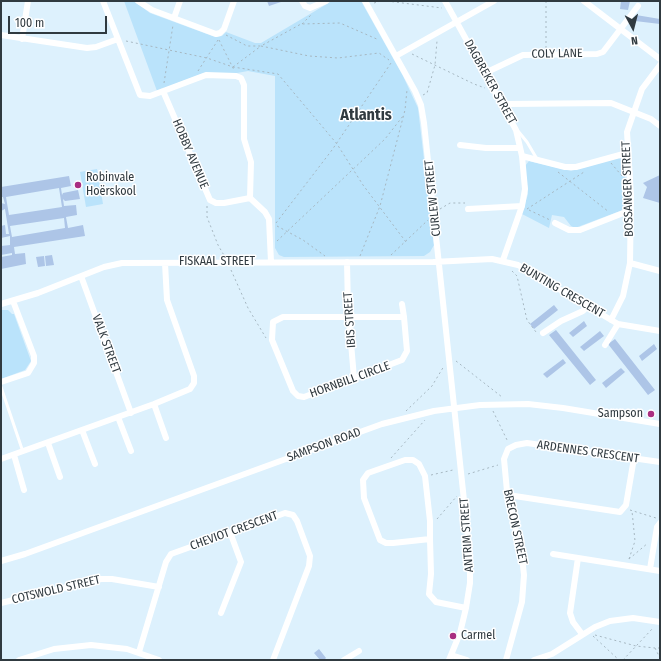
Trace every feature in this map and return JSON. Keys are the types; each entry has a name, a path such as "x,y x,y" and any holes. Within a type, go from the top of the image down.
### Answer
{"street":[{"path":"22,39 28,1"},
{"path":"103,1 138,93 142,96 150,96 194,78 206,75 236,76 241,78 244,85 244,139 251,162 250,198 265,212 270,219 271,262"},
{"path":"138,1 152,10 214,33 222,32 234,1"},
{"path":"174,18 180,1"},
{"path":"302,1 306,7 312,8 326,1"},
{"name":"DAGBREKER STREET","path":"445,1 516,130 522,156 525,190 522,206 503,260"},
{"path":"396,56 494,1"},
{"path":"586,1 660,59"},
{"name":"CURLEW STREET","path":"367,4 419,99 424,123 455,408"},
{"name":"COLY LANE","path":"485,73 519,55 601,53 608,48 638,6"},
{"path":"1,35 91,48 118,39"},
{"name":"BOSSANGER STREET","path":"611,320 623,296 630,263 631,210 627,132 633,111 645,85 660,65"},
{"name":"HOBBY AVENUE","path":"163,91 208,197 213,202 219,204 250,198"},
{"path":"503,106 508,104 608,103 633,111 651,119 660,126"},
{"path":"460,145 499,149 520,148"},
{"path":"522,156 570,168 627,154"},
{"path":"468,209 522,206"},
{"path":"555,223 569,230 576,230 631,210"},
{"name":"BUNTING CRESCENT","path":"440,262 492,259 503,260 525,268 618,324 660,331"},
{"name":"FISKAAL STREET","path":"1,304 38,293 116,264 225,262 440,262"},
{"name":"IBIS STREET","path":"347,262 349,317 354,378"},
{"path":"1,459 188,391 192,386 194,379 166,300 165,263"},
{"path":"630,263 660,271"},
{"name":"VALK STREET","path":"81,276 131,413"},
{"path":"1,382 28,373 34,363 34,356 13,301"},
{"name":"HORNBILL CIRCLE","path":"272,340 293,390 298,396 304,397 398,362 404,358 407,351 402,304"},
{"path":"543,333 561,321 582,311 588,306"},
{"path":"272,340 273,322 279,318 404,317"},
{"path":"605,345 618,324"},
{"path":"154,404 166,438"},
{"name":"SAMPSON ROAD","path":"1,560 25,554 382,424 434,411 492,404 528,404 563,408 660,424"},
{"name":"ANTRIM STREET","path":"450,657 466,608 470,562 455,408"},
{"path":"118,417 131,451"},
{"path":"82,430 95,464"},
{"path":"48,443 60,477"},
{"name":"ARDENNES CRESCENT","path":"513,446 530,444 660,462"},
{"name":"BRECON STREET","path":"506,660 522,602 524,575 521,548 511,514 504,464 504,455 513,446"},
{"path":"14,455 24,490"},
{"path":"508,495 620,512 625,507 634,458"},
{"path":"430,539 389,543 382,542 377,537 366,507 363,488 366,476 371,472 403,460 411,460 419,464 425,476 430,525 431,574 428,591 430,597 436,602 466,608"},
{"name":"CHEVIOT CRESCENT","path":"139,652 166,562 171,554 279,514 289,513 297,521 308,546 310,556 309,566 273,660"},
{"path":"650,569 657,527 660,522"},
{"path":"221,613 241,562 230,532"},
{"path":"553,554 660,571"},
{"path":"578,558 570,613 573,622 582,634"},
{"name":"COTSWOLD STREET","path":"1,603 105,578 159,587"},
{"path":"534,660 560,650 582,634 602,624 617,619 633,618 658,624"},
{"path":"19,660 54,649 78,645 103,645 139,652 159,660"},
{"path":"344,660 359,651"},
{"path":"450,657 467,660"}],"lane":[{"path":"516,130 527,142 537,159"},
{"path":"1,387 23,452"}],"path":[{"path":"367,4 381,1"},
{"path":"387,1 450,10"},
{"path":"546,1 547,54"},
{"path":"233,67 244,57 261,46 308,19 313,11 312,8"},
{"path":"163,91 168,48 174,18"},
{"path":"301,24 340,23 383,41 387,41"},
{"path":"222,32 247,46 261,46 309,56 331,57 379,52 392,62 337,144 275,225 327,257 327,262"},
{"path":"419,99 427,93 435,65 438,38 434,34"},
{"path":"118,39 168,48 207,58 233,67 278,74 337,144 353,170 406,242"},
{"path":"194,78 218,39 233,67 236,76"},
{"path":"408,49 411,53 474,84 489,88 492,86"},
{"path":"358,262 380,206 404,115 408,86 411,84"},
{"path":"271,245 287,232 385,139 404,115"},
{"path":"606,159 627,180 630,179"},
{"path":"549,162 550,166 611,213 613,217"},
{"path":"529,209 590,168 589,164"},
{"path":"208,197 207,217 218,245 225,256 225,262 265,338 272,340"},
{"path":"389,262 388,257 434,216 442,206 450,203 464,202 469,204 468,209"},
{"path":"522,206 555,223"},
{"path":"512,271 517,276 527,320 539,336 543,333"},
{"path":"492,404 493,413 513,446"},
{"path":"382,468 434,411"},
{"path":"425,476 462,472 504,464"},
{"path":"430,525 432,525 457,495 464,491"},
{"path":"625,507 632,511 660,519"},
{"path":"632,511 635,541 629,559 653,538 655,539"},
{"path":"623,660 658,624"},
{"path":"619,660 591,634 636,646 660,648"},
{"path":"655,648 660,658"}],"shaded area":[{"path":"124,1 134,1 150,13 215,37 222,36 226,32 255,43 261,43 332,1 361,1 403,76 418,108 434,245 430,252 424,256 284,257 279,255 275,248 275,76 248,71 237,73 204,73 157,91"},
{"path":"618,158 622,159 624,162 628,208 575,228 571,226 564,217 552,215 549,228 522,214 528,194 525,166 529,161 571,171"},
{"path":"97,169 103,204 86,207 80,172"},
{"path":"1,310 8,310 14,314 31,361 25,370 1,379"}],"building":[{"path":"267,1 281,1 281,2 269,6"},
{"path":"621,1 630,1 628,10 620,9"},
{"path":"636,15 660,19 660,24 635,21"},
{"path":"660,175 660,203 643,198 647,187 643,183"},
{"path":"69,176 71,186 61,188 62,195 63,193 78,190 80,199 65,201 63,199 64,206 76,205 77,215 66,217 68,228 83,225 85,236 14,247 15,254 25,253 26,264 1,269 1,257 12,255 12,253 1,255 1,246 10,245 10,236 1,238 1,226 5,225 6,234 9,234 5,209 1,211 1,203 5,204 3,197 1,197 1,187","holes":["59,188 62,207 9,215 6,197","64,218 65,228 12,237 10,226"]},
{"path":"52,255 54,265 46,266 45,256"},
{"path":"44,256 45,266 38,267 36,257"},
{"path":"554,305 558,310 534,329 530,324"},
{"path":"584,321 587,326 573,337 569,333"},
{"path":"556,330 596,380 590,385 549,335"},
{"path":"600,331 604,336 584,351 580,347"},
{"path":"615,339 655,390 648,395 608,344"},
{"path":"654,344 657,349 642,361 639,356"},
{"path":"563,359 566,363 547,378 543,374"},
{"path":"621,368 625,372 606,388 602,383"},
{"path":"319,649 326,658 324,660 320,660 314,653"}],"place":[{"name":"Robinvale Hoërskool","path":"78,185"},
{"name":"Sampson","path":"651,414"},
{"name":"Carmel","path":"453,636"}],"district":[{"name":"Atlantis","path":"366,116"}]}
